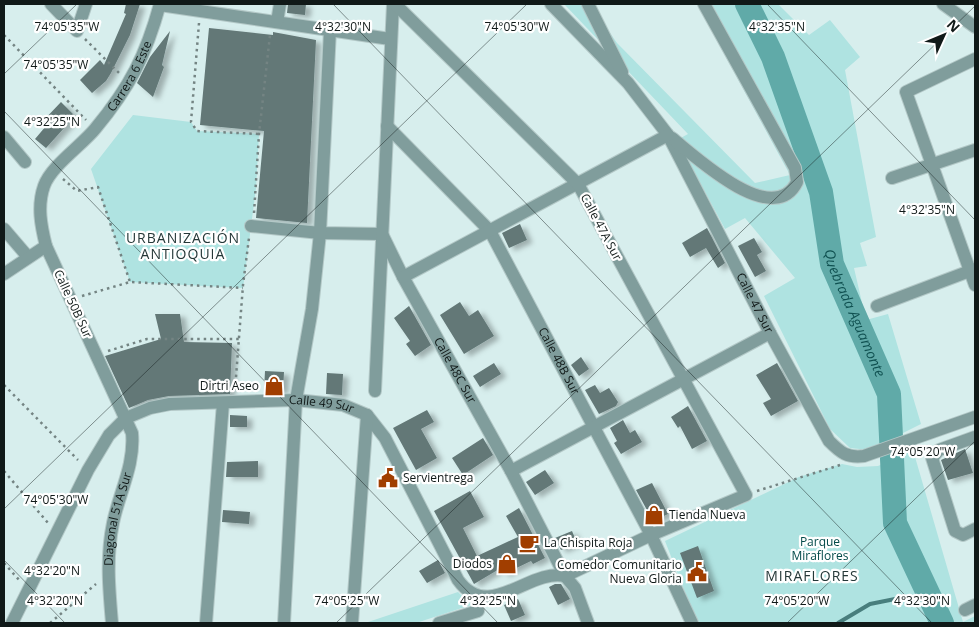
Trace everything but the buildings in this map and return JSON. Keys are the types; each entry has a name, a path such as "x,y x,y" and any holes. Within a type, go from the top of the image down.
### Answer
{"street":[{"path":"51,4 77,31 86,4"},
{"path":"160,4 200,12 390,38"},
{"name":"Carrera 6 Este","path":"44,184 54,171 95,129 129,83 145,54 160,4"},
{"path":"277,22 280,4"},
{"path":"375,390 390,38 394,4"},
{"name":"Calle 47A Sur","path":"394,4 578,184 746,495"},
{"name":"Calle 47 Sur","path":"551,4 628,83 668,135 770,333 829,441 845,456 854,457"},
{"path":"588,4 628,83"},
{"name":"Calle 47 Sur","path":"668,135 746,193 762,198 787,193 794,188 798,176 795,168 704,4"},
{"path":"943,4 975,27"},
{"path":"284,623 296,400 312,310 320,233 330,30"},
{"path":"975,59 906,92 931,166 973,270 975,285"},
{"name":"Calle 48B Sur","path":"387,126 490,231 651,535 692,623"},
{"path":"403,277 668,135"},
{"path":"4,137 25,162"},
{"path":"892,178 975,150"},
{"name":"Calle 50B Sur","path":"44,184 40,226 46,246 126,418"},
{"path":"251,226 320,233 382,234"},
{"path":"4,230 28,257"},
{"name":"Calle 48C Sur","path":"382,234 403,277 510,471 565,576 575,588 588,623"},
{"path":"4,274 46,246"},
{"path":"877,306 973,270"},
{"path":"510,471 770,333"},
{"name":"Calle 49 Sur","path":"126,418 160,405 296,400 343,405 367,415 385,438 458,580 472,593 481,617"},
{"path":"206,623 223,403"},
{"path":"352,623 367,415"},
{"path":"854,457 875,454 975,417"},
{"path":"12,623 58,534 88,470 109,435 126,418"},
{"name":"Diagonal 51A Sur","path":"112,623 108,573 113,523 133,449 132,433 126,418"},
{"path":"975,437 935,454 932,458 955,531 962,535 975,529"},
{"path":"472,593 493,596 550,577 565,576 651,535 746,495"},
{"path":"438,623 481,617"}],"path":[{"path":"200,12 191,122 196,131 259,134"},
{"path":"77,31 129,83"},
{"path":"4,35 95,129"},
{"path":"54,171 77,191 98,187 130,282"},
{"path":"71,300 130,282 243,288"},
{"path":"97,354 147,339 240,339"},
{"path":"4,385 88,470"},
{"path":"746,495 842,464 854,457"},
{"path":"4,471 58,534"},
{"path":"4,563 29,592"},
{"path":"50,623 108,573"}],"green space":[{"path":"564,4 590,4 617,43 755,183 790,175 697,4 778,4 809,35 830,20 860,57 845,70 876,237 860,243 867,266 854,268 866,320 888,314 921,424 869,450 850,448 830,429 764,296 795,278 745,218 725,229 677,140 688,134"},
{"path":"133,115 191,122 197,131 259,134 256,188 243,288 130,282 91,169"},
{"name":"Parque Miraflores","path":"913,450 963,622 975,616 975,623 697,623 665,541 799,477 842,464 857,467 878,466"},
{"path":"458,592 471,605 416,623 365,623"}],"waterway":[{"name":"Quebrada Aguamonte","path":"747,4 773,57 821,192 832,264 889,394 895,523 942,623"},
{"path":"838,623 870,604 900,598 933,602"}],"place":[{"name":"Dirtri Aseo","path":"274,386"},
{"name":"Servientrega","path":"388,478"},
{"name":"Tienda Nueva","path":"654,515"},
{"name":"La Chispita Roja","path":"529,543"},
{"name":"Diodos","path":"507,564"},
{"name":"Comedor Comunitario Nueva Gloria","path":"697,572"}],"district":[{"name":"URBANIZACIÓN ANTIOQUIA","path":"183,246"},
{"name":"MIRAFLORES","path":"812,576"}]}
